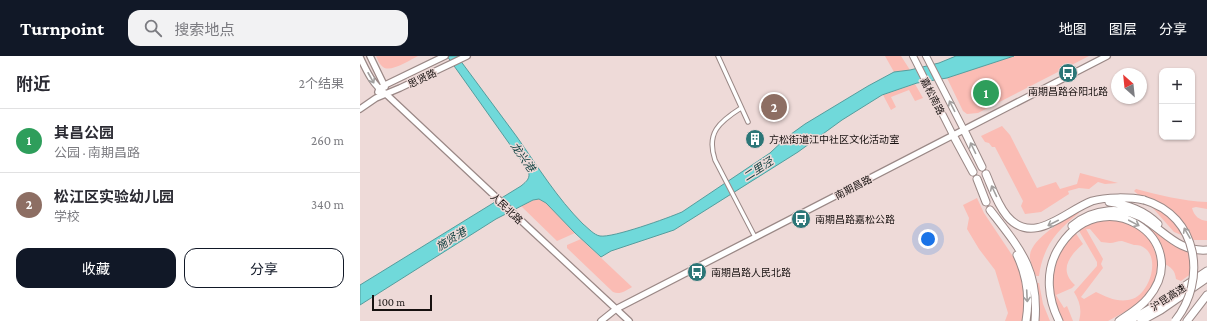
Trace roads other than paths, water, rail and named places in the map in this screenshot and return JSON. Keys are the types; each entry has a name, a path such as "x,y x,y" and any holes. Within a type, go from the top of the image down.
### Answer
{"highway":[{"path":"964,130 982,167"},
{"path":"953,135 973,172"},
{"path":"986,174 1006,215 1018,225 1027,228 1044,227 1087,204 1095,201 1114,199 1128,198 1144,200 1161,207 1173,216 1185,231 1194,248 1196,268 1194,290 1188,304 1175,321"},
{"path":"977,179 986,202"},
{"path":"1087,204 1110,202 1140,210 1150,216 1164,230 1169,238"},
{"path":"1026,321 1028,298 1025,275 1010,242 990,210 1014,241 1031,274 1036,308 1035,321"},
{"path":"1054,321 1046,298 1045,279 1046,269 1052,251 1061,237 1074,224 1090,215 1107,210 1128,212 1147,220 1178,244 1190,248 1207,250"},
{"path":"1059,321 1053,307 1049,289 1050,270 1056,253 1064,240 1077,228 1091,220 1107,216 1125,218 1137,224 1148,232 1160,254 1161,264 1158,282 1149,298 1138,308 1119,321"},
{"name":"沪昆高速","path":"1128,321 1158,304 1207,271"},
{"name":"沪昆高速","path":"1142,321 1161,310 1207,278"},
{"path":"1187,321 1207,295"}],"main road":[{"path":"370,56 385,85 386,94"},
{"name":"思贤路","path":"379,89 445,56"},
{"name":"嘉松南路","path":"913,56 953,135"},
{"name":"南期昌路","path":"601,321 616,309 1107,56"},
{"name":"人民北路","path":"360,57 373,82 379,89 629,321"},
{"name":"思贤路","path":"360,109 376,98 464,57"},
{"name":"嘉松南路","path":"927,58 964,130"},
{"path":"376,98 379,89"}],"street":[{"path":"718,56 748,122"},
{"path":"741,108 730,115 718,126 712,135 712,150 715,160 734,199 755,237"}],"water":[{"path":"447,56 457,56 565,204 593,233 600,236 607,236 653,223 682,212 770,153 787,137 805,124 894,72 939,63 956,56 1014,56 947,78 917,83 882,95 842,120 798,152 674,230 611,251 601,257 546,203 539,199 533,200 496,219 360,305 360,285 521,186 529,177 528,170"}],"place":[{"name":"南期昌路谷阳北路","path":"1068,73"},
{"name":"其昌公园","path":"986,93"},
{"name":"松江区实验幼儿园","path":"774,107"},
{"name":"方松街道江中社区文化活动室","path":"755,139"},
{"name":"南期昌路嘉松公路","path":"801,219"},
{"name":"南期昌路人民北路","path":"697,272"}],"water label":[{"name":"龙兴港","path":"523,157"},
{"name":"二里泾","path":"758,169"},
{"name":"施贤港","path":"451,239"}]}
